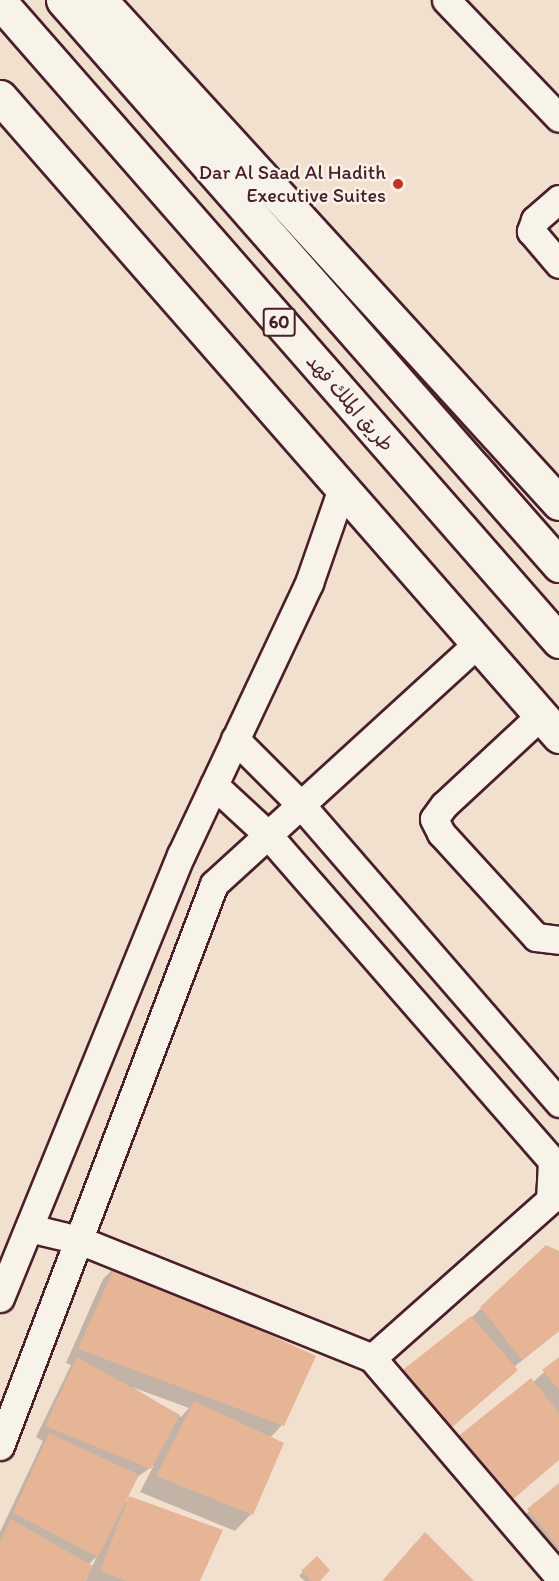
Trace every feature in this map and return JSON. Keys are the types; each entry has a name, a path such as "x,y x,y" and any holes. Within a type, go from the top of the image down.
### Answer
{"main road":[{"name":"60","path":"63,0 559,565"},
{"path":"100,0 197,103 559,503"},
{"name":"طريق الملك فهد","path":"0,2 559,641"},
{"path":"0,97 341,491 550,726"}],"street":[{"path":"447,0 559,118"},
{"path":"167,120 197,103"},
{"path":"559,199 535,220 531,231 559,264"},
{"path":"0,1298 181,855 309,583 341,491"},
{"path":"0,1446 214,884 478,643"},
{"path":"550,726 444,805 434,819 441,833 536,937 559,940"},
{"path":"235,739 302,806 559,1103"},
{"path":"214,785 268,835 556,1165 550,1200 372,1358"},
{"path":"24,1239 79,1240 372,1358 559,1577"},
{"path":"0,1269 24,1239"}],"building":[{"path":"546,1245 559,1251 559,1331 522,1360 480,1307"},
{"path":"116,1264 316,1356 284,1426 78,1349"},
{"path":"471,1316 518,1370 450,1429 399,1373"},
{"path":"77,1357 180,1415 151,1469 45,1426"},
{"path":"559,1357 559,1390 542,1370"},
{"path":"531,1378 559,1413 559,1460 511,1501 456,1438"},
{"path":"194,1401 284,1443 253,1515 156,1476"},
{"path":"49,1433 139,1475 98,1557 13,1513"},
{"path":"559,1483 559,1548 527,1509"},
{"path":"129,1496 223,1530 200,1581 127,1581 100,1571"},
{"path":"11,1519 93,1566 86,1581 0,1581 0,1542"},
{"path":"425,1532 474,1581 382,1581"},
{"path":"317,1556 330,1570 320,1581 312,1581 301,1571"}],"place":[{"name":"Dar Al Saad Al Hadith Executive Suites","path":"398,184"}]}
